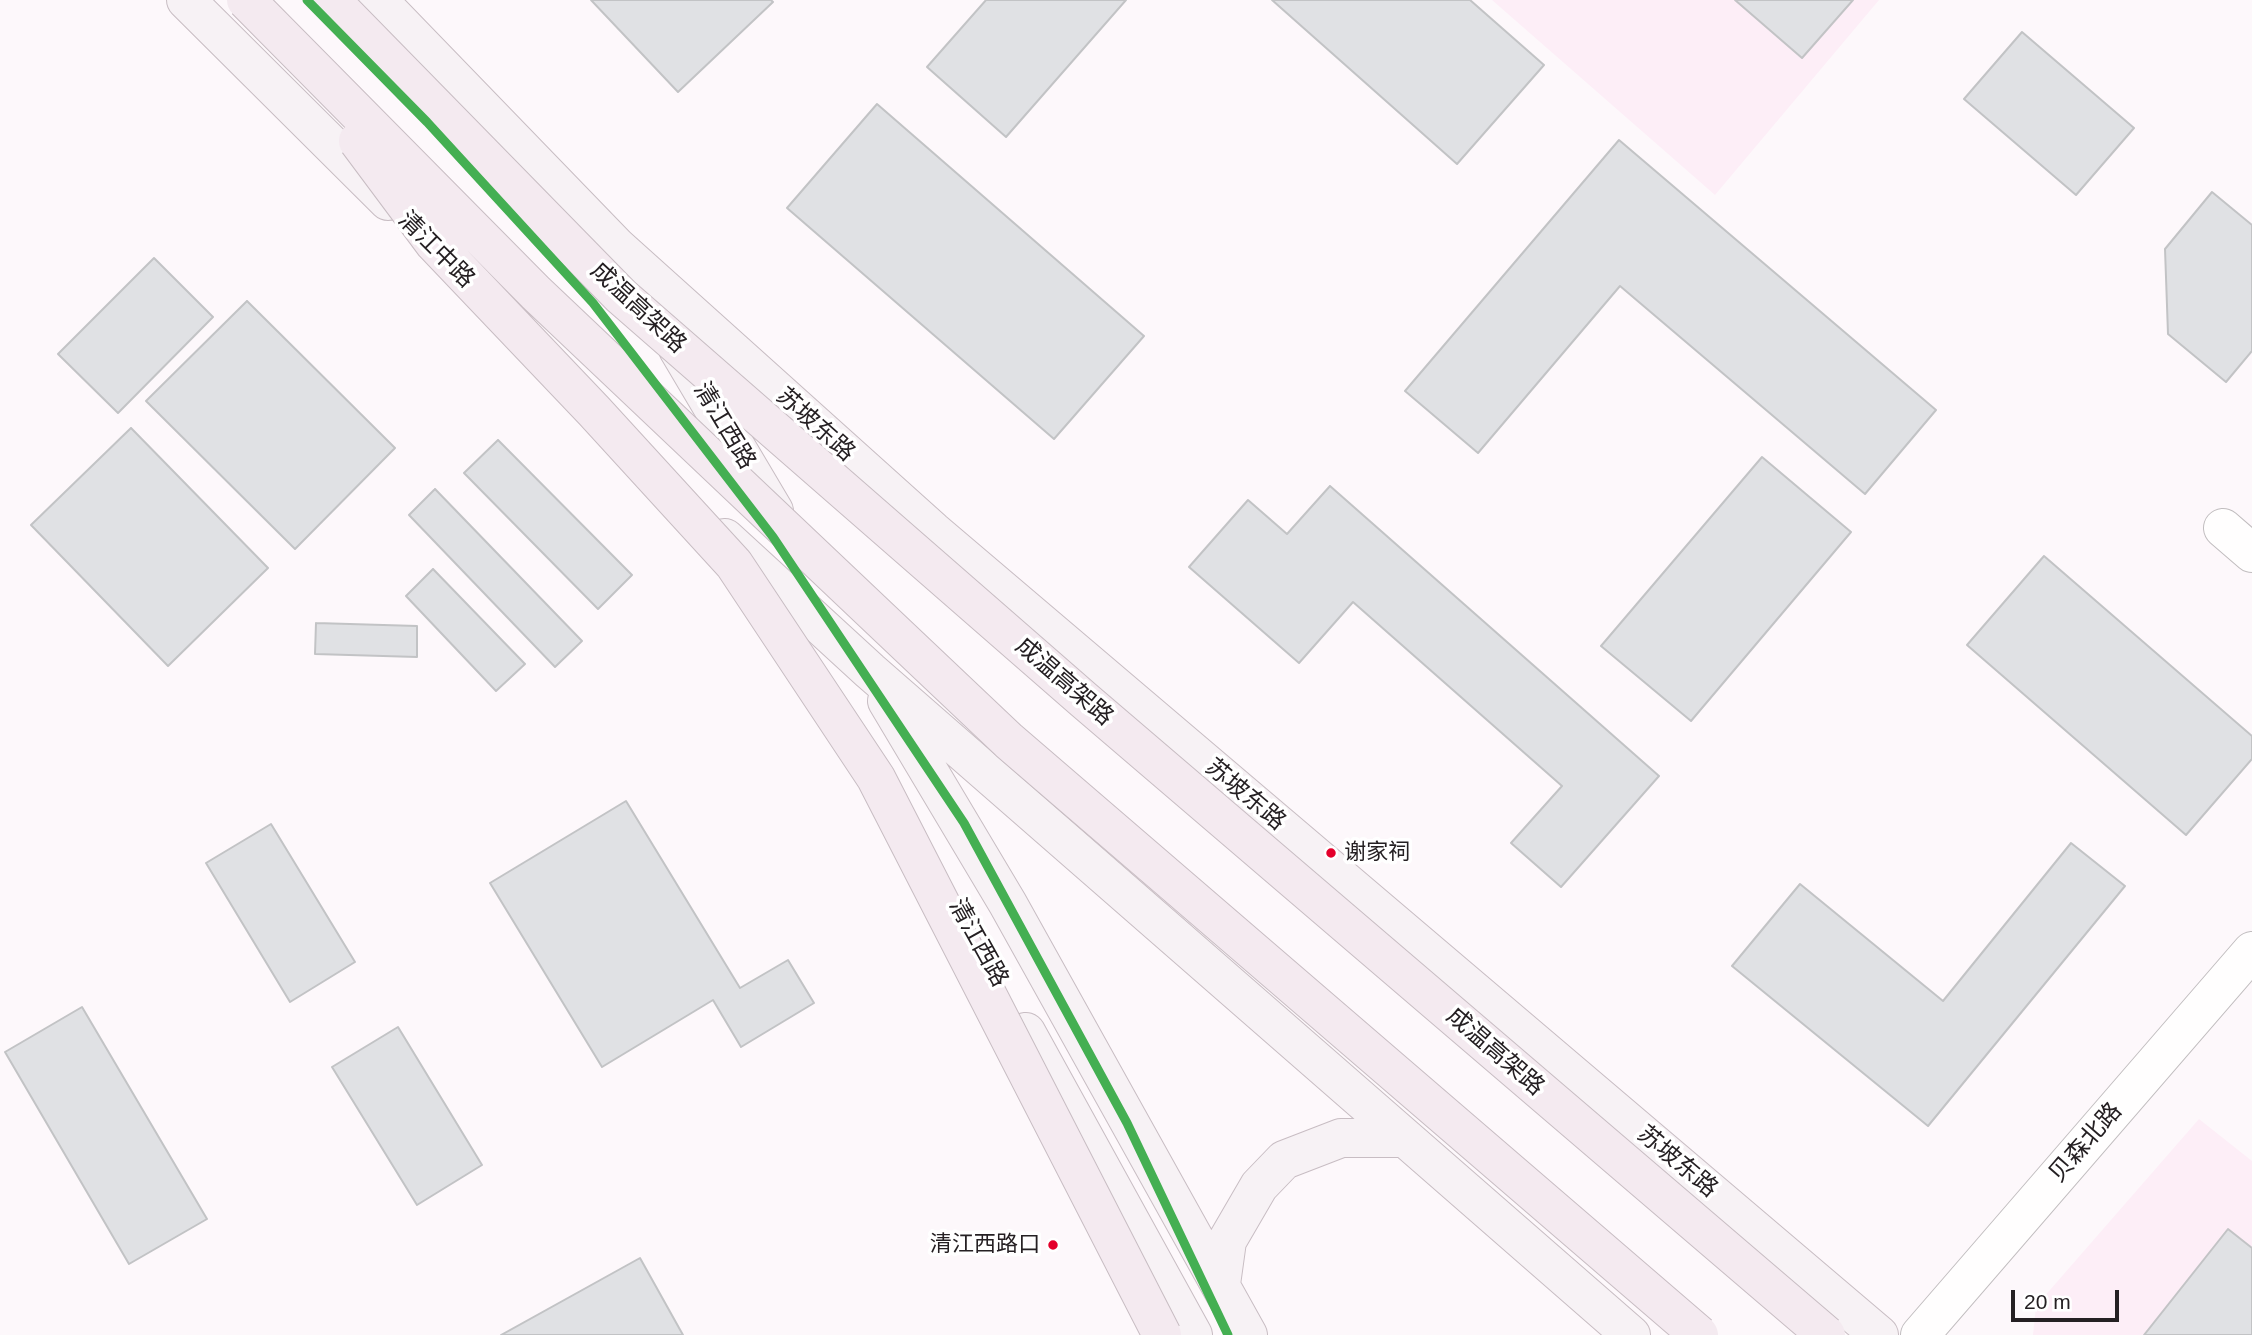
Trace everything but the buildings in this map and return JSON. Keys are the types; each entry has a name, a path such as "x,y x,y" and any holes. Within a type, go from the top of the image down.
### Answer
{"highway":[{"path":"246,0 536,293 1009,741 1699,1335"},
{"name":"成温高架路","path":"331,0 621,296 1094,709 1826,1335"},
{"path":"278,32 434,243 594,411 734,564 876,778 1162,1335"}],"main road":[{"name":"清江中路","path":"186,0 684,501"},
{"path":"378,0 617,247"},
{"name":"清江西路","path":"617,247 1008,904 1248,1335"},
{"name":"苏坡东路","path":"617,247 933,531 1879,1335"},
{"path":"684,501 870,671 1631,1335"},
{"name":"清江西路","path":"684,501 834,702 900,803 1193,1335"},
{"path":"1220,1284 1227,1241 1259,1186 1284,1160 1341,1138 1404,1138"}],"street":[{"path":"2222,528 2252,553"},
{"name":"贝森北路","path":"1920,1335 2252,951"}],"shaded area":[{"path":"1492,0 1879,0 1715,195"},
{"path":"2199,1119 2252,1161 2252,1335 2033,1335 2036,1306"}],"transit line":[{"path":"307,0 427,122 593,303 773,537 964,823 1127,1123 1228,1335"}],"place":[{"name":"谢家祠","path":"1331,853"},
{"name":"清江西路口","path":"1053,1245"}]}
